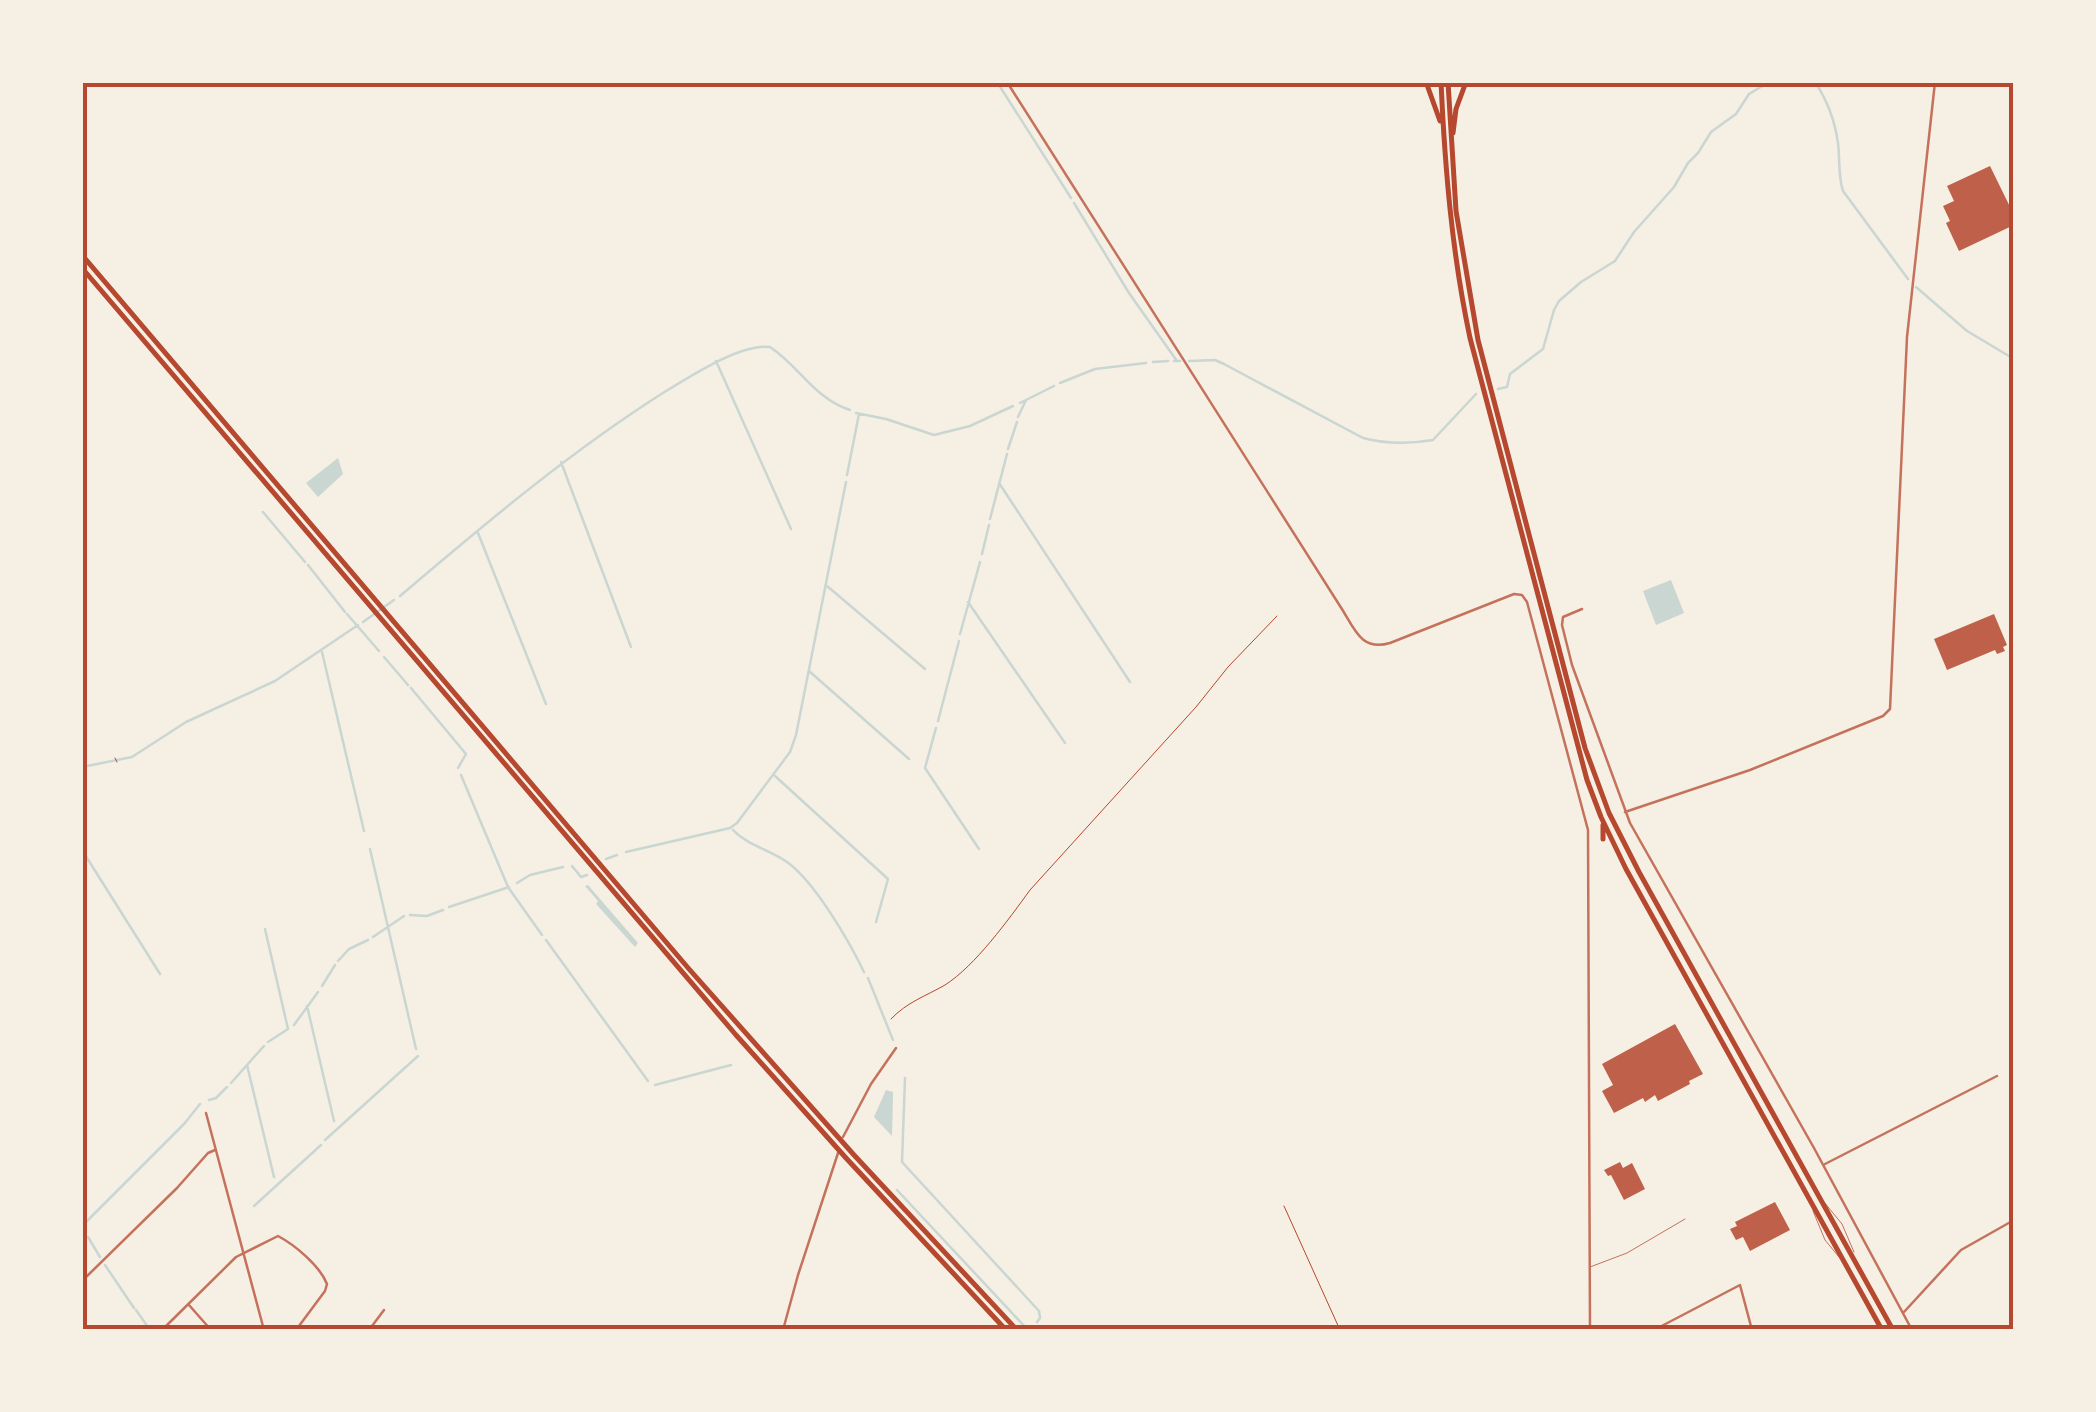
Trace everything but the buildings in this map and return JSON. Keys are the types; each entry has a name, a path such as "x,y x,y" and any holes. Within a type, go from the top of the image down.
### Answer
{"highway":[{"path":"1426,82 1448,154 1478,340 1570,695 1596,780 1639,872 1893,1330"},
{"path":"1444,82 1454,248 1470,338 1587,780 1626,869 1882,1330"},
{"path":"1448,154 1456,109 1466,82"},
{"path":"82,256 363,592"},
{"path":"82,268 742,1029 1017,1330"},
{"path":"384,616 736,1035 1006,1330"},
{"path":"1601,817 1603,839"},
{"path":"1644,914 1661,931"}],"street":[{"path":"1008,82 1362,639 1372,646 1386,644 1514,594 1524,596 1588,830 1590,1330"},
{"path":"1625,812 1750,770 1883,716 1890,709 1907,337 1935,82"},
{"path":"1582,610 1563,617 1562,625 1572,666 1625,812 1912,1330"},
{"path":"783,1330 832,1168 873,1080 896,1048"},
{"path":"1823,1164 1997,1076"},
{"path":"206,1114 264,1330"},
{"path":"82,1282 215,1150"},
{"path":"1903,1313 1961,1250 2014,1220"},
{"path":"162,1330 231,1262 280,1236 323,1275 327,1284 296,1330"},
{"path":"1654,1330 1740,1285 1752,1330"},
{"path":"188,1304 211,1330"},
{"path":"369,1330 384,1310"}],"lane":[{"path":"1820,1198 1842,1224 1854,1250 1854,1260"},
{"path":"1812,1203 1825,1240 1846,1263"},
{"path":"1589,1268 1627,1253 1685,1219"}],"path":[{"path":"892,1019 908,1004 963,970 1277,616"},
{"path":"1284,1206 1340,1330"}],"shaded area":[{"path":"338,458 343,474 318,497 306,483"},
{"path":"1671,580 1684,613 1656,625 1643,591"},
{"path":"585,886 638,943 635,947 596,904 598,901"},
{"path":"886,1090 893,1092 892,1136 874,1117"}],"waterway":[{"path":"997,82 1071,198"},
{"path":"1498,389 1507,387 1510,374 1543,349 1559,301 1615,261 1634,232 1674,187 1711,132 1736,114 1749,94 1769,82"},
{"path":"1815,82 1835,127 1843,191 1908,279"},
{"path":"1074,203 1129,293 1177,361"},
{"path":"1916,287 1967,331 2014,359"},
{"path":"400,596 596,438 666,391 731,355 770,347 827,398 850,410"},
{"path":"1189,361 1215,360 1363,438 1380,441 1433,440 1476,394"},
{"path":"716,361 791,529"},
{"path":"1153,362 1168,361"},
{"path":"1174,361 1180,361"},
{"path":"1060,383 1095,369 1146,363"},
{"path":"1020,403 1054,386"},
{"path":"1018,417 1026,400"},
{"path":"856,413 934,435 970,426 1013,406"},
{"path":"847,475 859,414"},
{"path":"1008,449 1017,422"},
{"path":"990,519 1007,454"},
{"path":"561,462 631,647"},
{"path":"626,852 730,828 790,752 846,482"},
{"path":"999,483 1130,682"},
{"path":"263,512 305,562"},
{"path":"982,554 989,525"},
{"path":"478,533 546,704"},
{"path":"960,634 980,562"},
{"path":"308,565 345,612"},
{"path":"827,586 925,669"},
{"path":"363,622 394,600"},
{"path":"968,602 1065,743"},
{"path":"347,614 379,651"},
{"path":"82,767 132,757 186,722 275,681 358,625"},
{"path":"938,721 959,641"},
{"path":"322,652 364,831"},
{"path":"384,657 408,685"},
{"path":"809,671 909,759"},
{"path":"411,688 466,754 458,768"},
{"path":"936,728 925,768 979,849"},
{"path":"461,775 508,887 542,935"},
{"path":"775,776 888,879 876,922"},
{"path":"733,830 798,871 830,913 864,972"},
{"path":"370,849 416,1049"},
{"path":"82,850 160,974"},
{"path":"606,859 617,855"},
{"path":"572,866 581,877 587,875"},
{"path":"517,883 530,875 563,867"},
{"path":"449,907 509,887"},
{"path":"410,915 427,916 443,910"},
{"path":"373,937 404,916"},
{"path":"265,929 288,1029"},
{"path":"338,961 349,949 368,940"},
{"path":"546,940 648,1081"},
{"path":"322,986 335,965"},
{"path":"868,978 893,1040"},
{"path":"294,1025 318,992"},
{"path":"307,1006 334,1121"},
{"path":"268,1042 288,1029"},
{"path":"231,1083 264,1046"},
{"path":"325,1140 418,1056"},
{"path":"247,1065 274,1177"},
{"path":"655,1085 731,1065"},
{"path":"905,1078 902,1162 1039,1311 1037,1322"},
{"path":"209,1100 227,1087"},
{"path":"82,1226 200,1104"},
{"path":"254,1206 321,1145"},
{"path":"897,1190 1028,1330"},
{"path":"82,1229 85,1232"},
{"path":"88,1237 100,1257"},
{"path":"105,1265 134,1308"},
{"path":"136,1310 150,1330"}]}
